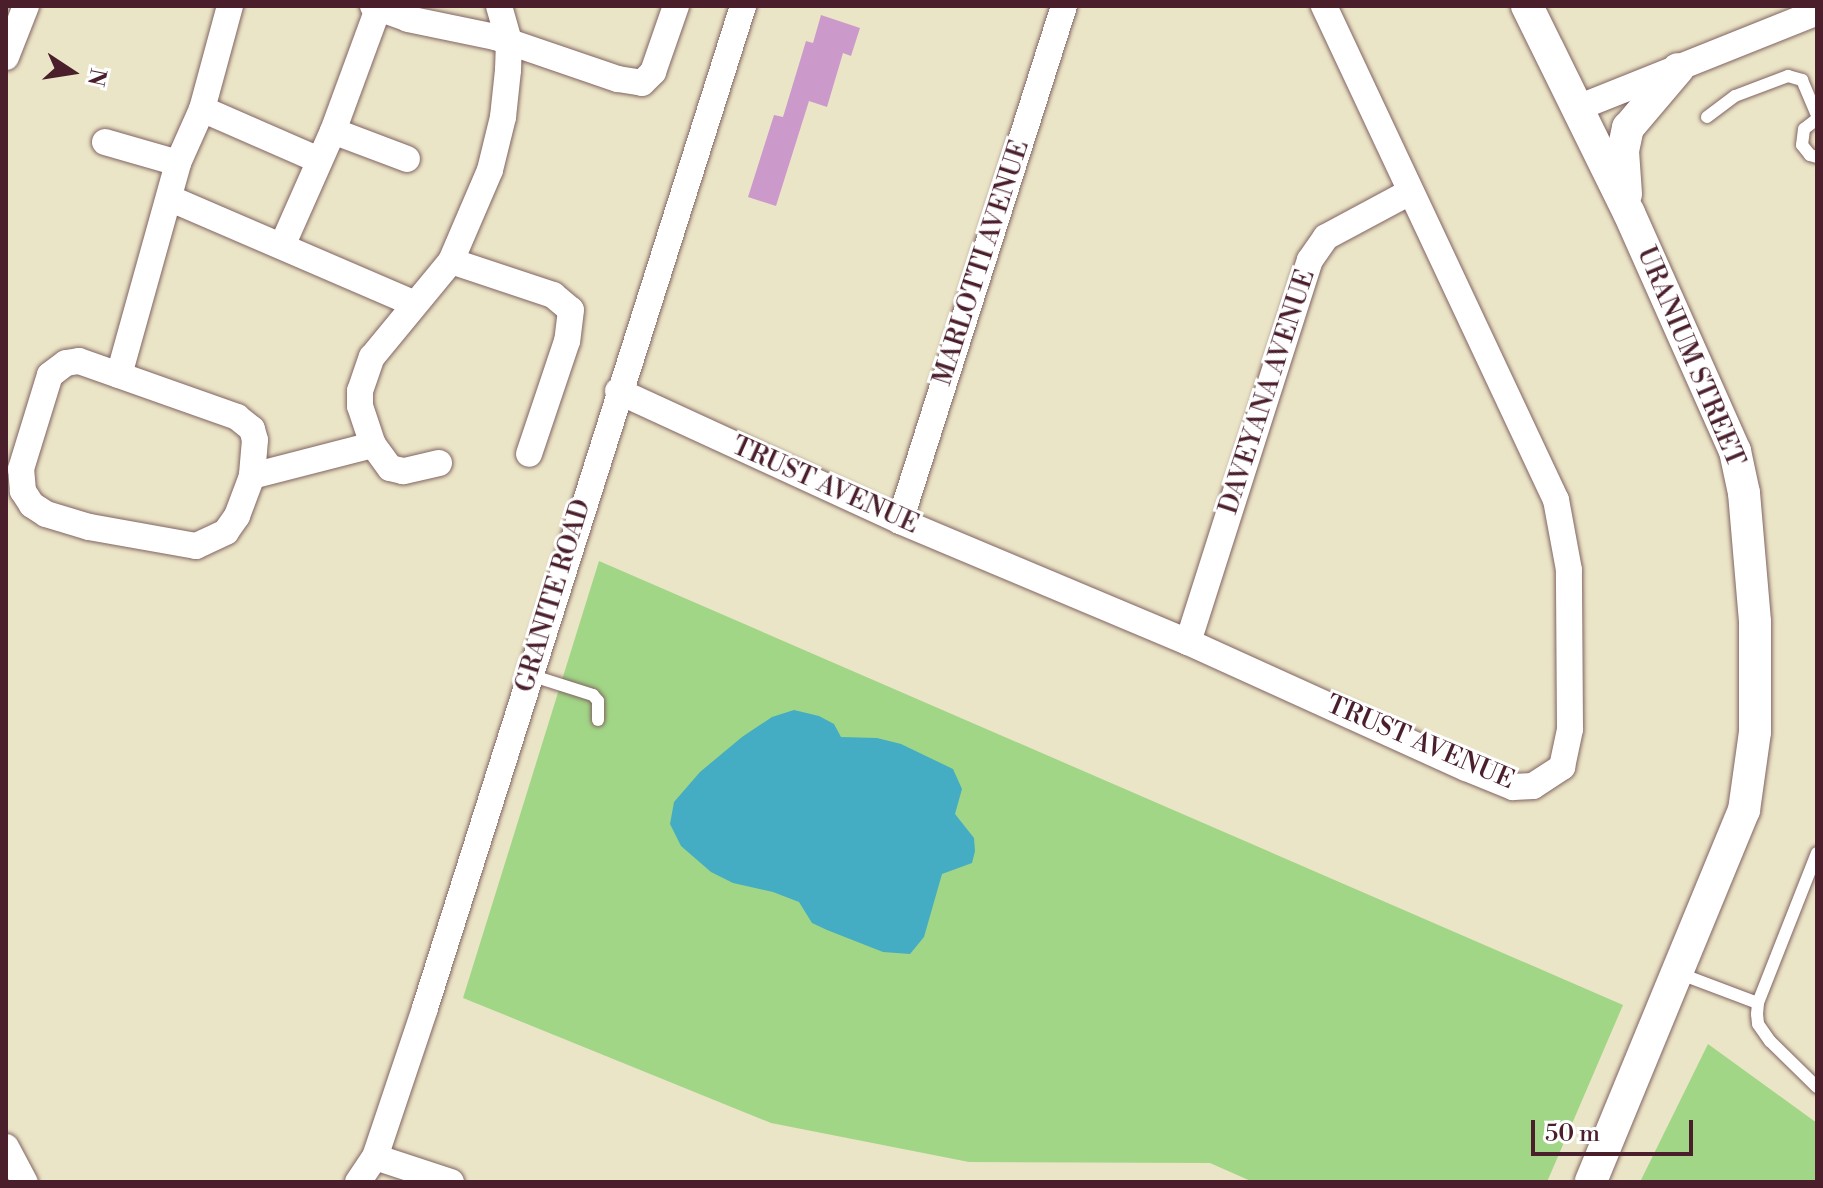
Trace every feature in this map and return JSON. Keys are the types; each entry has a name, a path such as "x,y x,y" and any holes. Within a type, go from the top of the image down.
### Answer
{"street":[{"path":"6,57 26,6"},
{"path":"119,375 178,163 202,109 230,6"},
{"path":"282,246 333,131 377,7 408,19 504,17 618,79 642,83 653,72 676,6"},
{"name":"GRANITE ROAD","path":"358,1182 375,1157 743,6"},
{"name":"MARLOTTI AVENUE","path":"900,521 1064,6"},
{"name":"TRUST AVENUE","path":"618,391 900,521 1188,642 1513,787 1533,786 1562,767 1570,729 1569,570 1556,500 1324,6"},
{"name":"URANIUM STREET","path":"1527,6 1575,109 1629,213 1735,451 1744,493 1755,622 1755,732 1744,810 1591,1182"},
{"path":"1575,109 1678,69 1783,21 1817,12"},
{"path":"439,463 396,471 373,445 360,406 363,376 372,357 413,303 451,261 490,170 503,117 504,17"},
{"path":"1629,213 1622,175 1628,128 1678,69"},
{"path":"202,109 319,160"},
{"path":"333,131 407,159"},
{"path":"105,142 178,163"},
{"name":"DAVEYANA AVENUE","path":"1188,642 1310,260 1326,237 1410,192"},
{"path":"169,198 413,303"},
{"path":"451,261 553,295 571,310 567,341 529,454"},
{"path":"79,361 245,422 255,440 252,476 237,516 226,532 196,546 89,527 46,514 32,505 23,491 21,469 50,375 66,363 79,361"},
{"path":"252,476 373,445"},
{"path":"6,1147 25,1182"},
{"path":"375,1157 451,1182"}],"lane":[{"path":"1707,117 1735,96 1788,76 1802,80 1817,117 1804,129 1802,145 1810,155 1817,157"},
{"path":"530,675 593,695 598,701 598,720"},
{"path":"1817,853 1758,1003 1758,1024 1817,1087"},
{"path":"1678,973 1758,1003"}],"green space":[{"path":"599,561 1623,1005 1547,1182 1253,1182 1210,1163 969,1162 771,1123 463,998"},
{"path":"1708,1044 1817,1123 1817,1182 1640,1182"}],"water":[{"path":"794,710 819,716 834,724 841,737 877,738 901,744 953,769 962,789 955,814 974,838 975,851 972,863 942,874 924,937 910,954 883,952 827,930 812,923 799,902 773,892 733,883 711,872 681,846 670,824 674,802 700,772 772,717"}],"building":[{"path":"821,15 860,28 851,56 843,53 827,107 809,101 776,206 748,197 774,115 783,117 806,41 813,43"}]}
